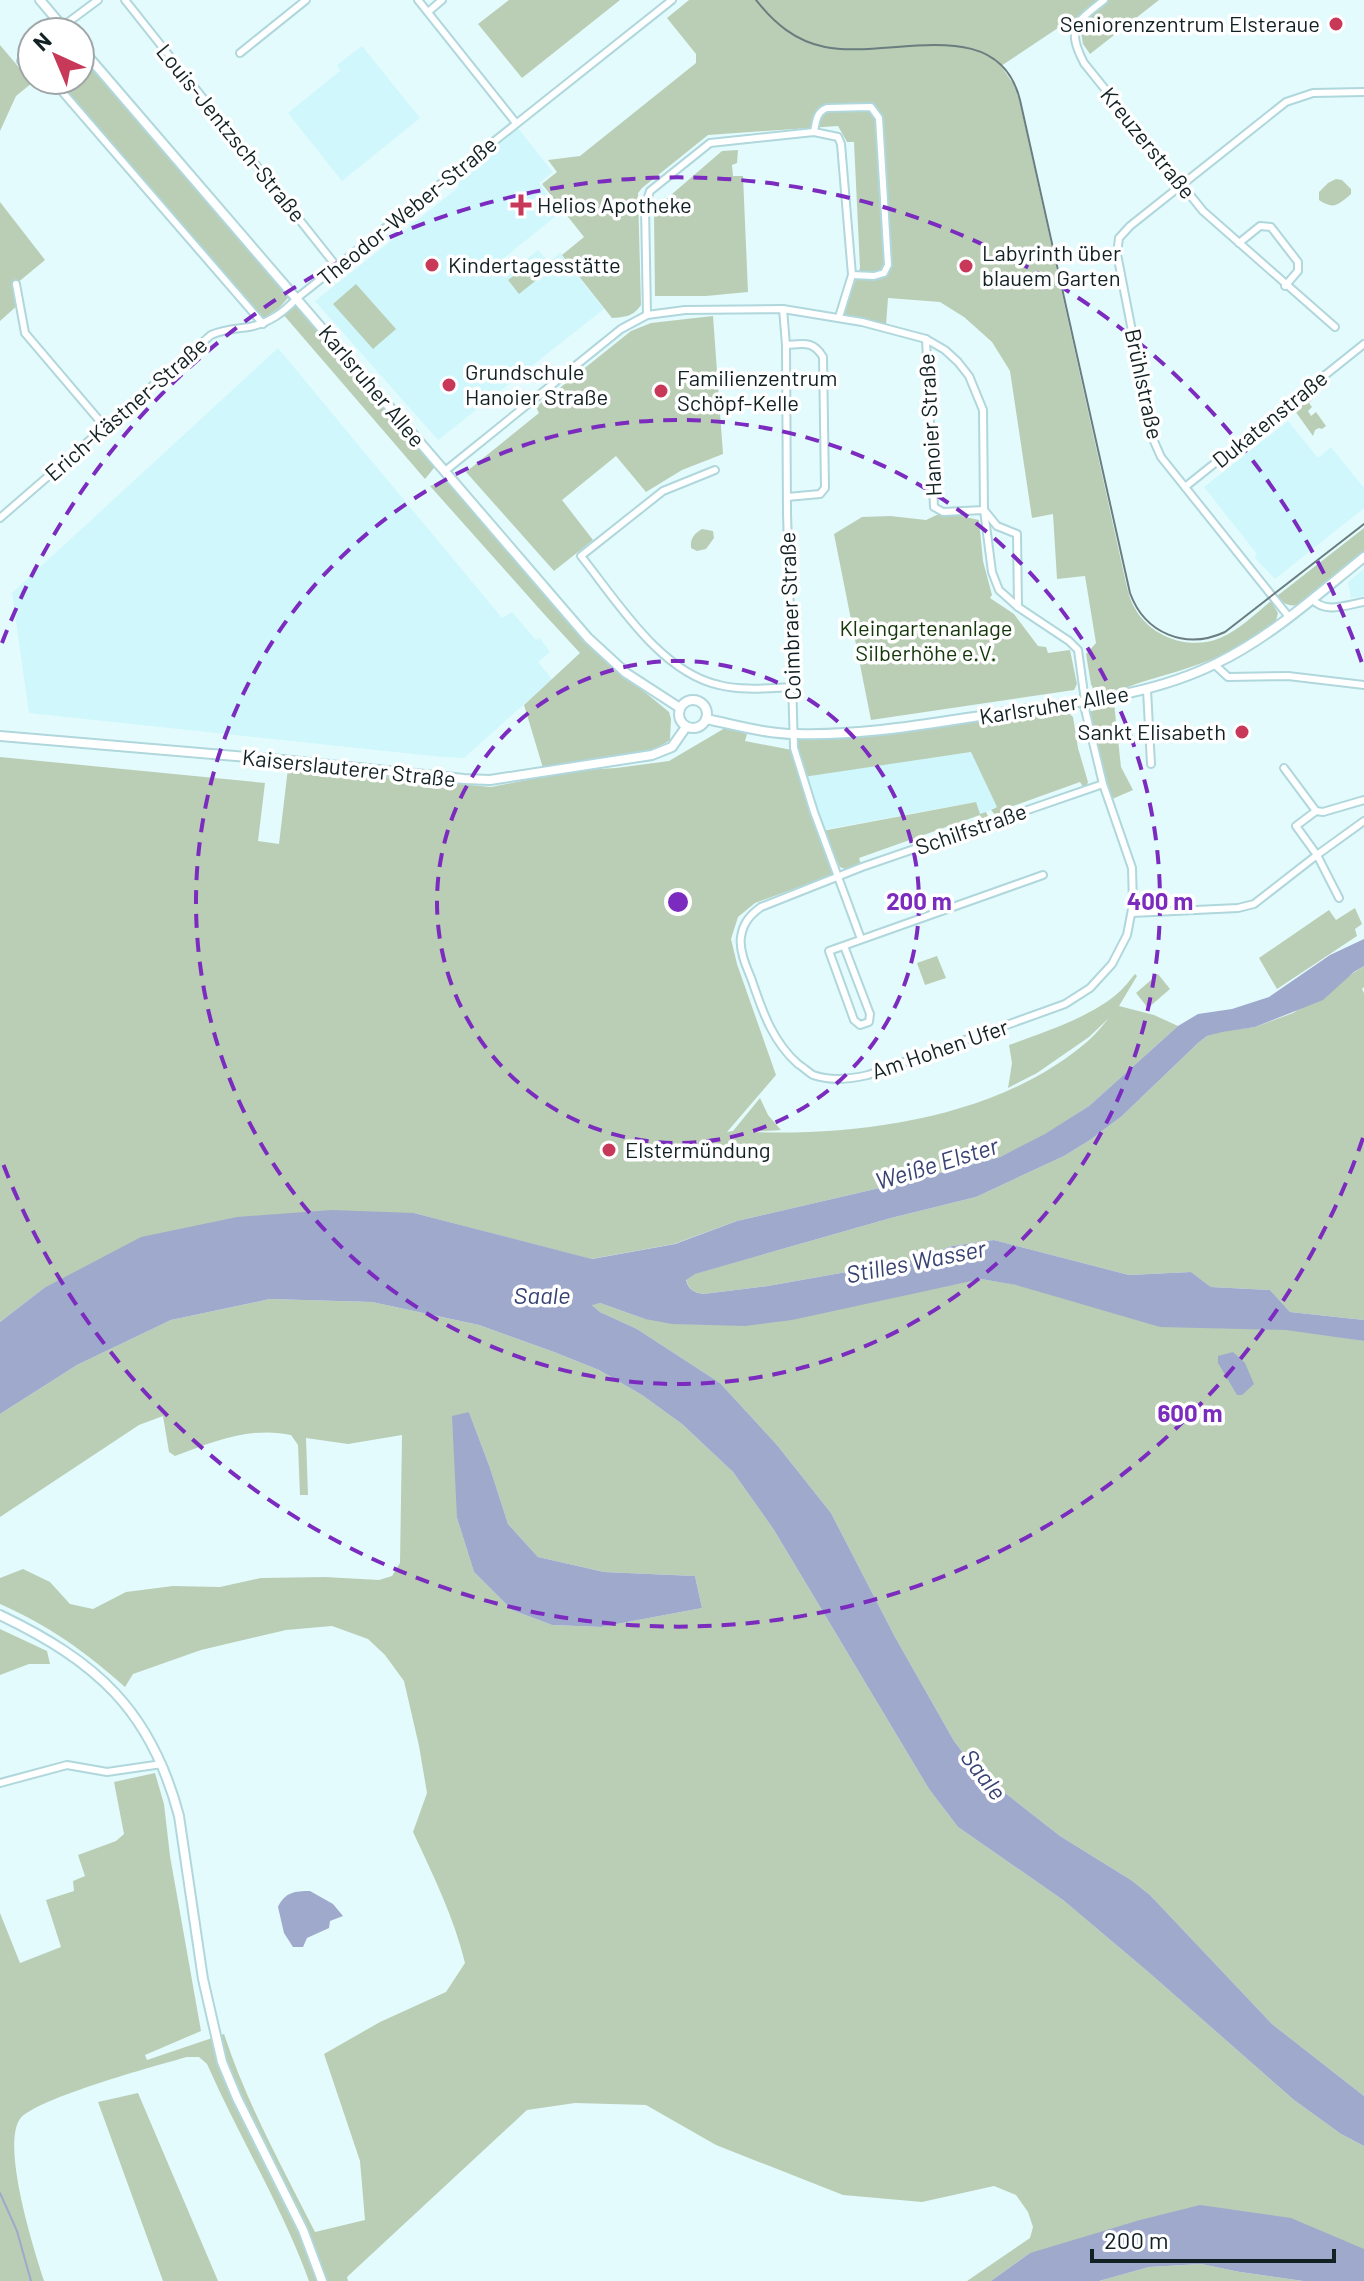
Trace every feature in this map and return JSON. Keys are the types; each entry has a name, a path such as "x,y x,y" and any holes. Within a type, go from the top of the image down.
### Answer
{"street":[{"path":"79,16 98,0"},
{"name":"Louis-Jentzsch-Straße","path":"125,0 337,267"},
{"path":"240,53 306,0"},
{"path":"418,0 516,123"},
{"path":"428,12 442,0"},
{"name":"Theodor-Weber-Straße","path":"297,298 672,0"},
{"name":"Kreuzerstraße","path":"1104,0 1083,17 1074,32 1084,63 1203,211 1335,327"},
{"name":"Karlsruher Allee","path":"96,66 607,658 646,688 680,708"},
{"name":"Brühlstraße","path":"1289,617 1161,457 1153,439 1117,254 1119,238 1286,102 1313,93 1364,92"},
{"path":"66,96 263,324"},
{"path":"814,132 818,115 827,108 867,106 879,118 888,265 884,273 874,276 852,275"},
{"path":"647,315 645,206 650,191 710,143 814,132 838,137 841,144 852,275 839,317"},
{"path":"1239,243 1260,226 1271,227 1298,262 1298,271 1285,286"},
{"path":"16,284 25,333 104,426"},
{"name":"Erich-Kästner-Straße","path":"0,518 211,335 223,330 263,324 282,313 297,298"},
{"name":"Hanoier Straße","path":"445,471 621,329 647,315 685,310 783,309 839,317 926,339 958,362 976,388 983,410 984,510 992,572 999,590 1078,650 1084,701"},
{"name":"Coimbraer Straße","path":"783,309 794,734"},
{"name":"Hanoier Straße","path":"926,339 934,507 943,512 984,510"},
{"path":"786,345 808,344 818,348 823,357 825,488 820,494 787,497"},
{"name":"Dukatenstraße","path":"1185,487 1364,344"},
{"path":"715,470 663,491 581,556 651,643 687,673 721,686 752,689 793,687"},
{"path":"984,510 997,526 1017,534 1018,607"},
{"name":"Karlsruher Allee","path":"706,719 768,732 840,734 1147,690 1215,665 1244,649 1364,557"},
{"path":"1312,599 1326,608 1364,602"},
{"path":"1215,665 1228,677 1288,676 1364,685"},
{"path":"1147,690 1151,764"},
{"path":"686,701 700,702 706,709 706,719 701,727 686,727 678,717 680,708 686,701"},
{"name":"Am Hohen Ufer","path":"839,878 761,907 746,920 742,932 741,947 764,1015 780,1045 811,1074 831,1079 854,1078 1065,1004 1090,988 1112,964 1127,935 1133,884 1132,868 1103,784 1084,701"},
{"name":"Kaiserslauterer Straße","path":"0,736 490,780 652,755 672,747 686,727"},
{"path":"794,734 794,748 811,801 861,939"},
{"path":"1284,768 1316,811"},
{"name":"Schilfstraße","path":"839,878 862,867 1103,784"},
{"path":"1339,898 1317,855 1296,826 1316,811 1323,812 1364,800"},
{"path":"1132,913 1238,908 1254,904 1364,821"},
{"path":"844,946 870,1014 869,1022 860,1025 854,1020 829,951 1043,875"},
{"path":"0,1615 57,1644 102,1679 143,1726 162,1764 179,1816 205,1990 222,2062 303,2230 322,2281"},
{"path":"0,1783 67,1765 107,1772 162,1764"}],"shaded area":[{"path":"362,46 420,118 342,181 288,113 340,71 337,65"},
{"path":"517,127 553,172 539,183 561,212 499,262 500,268 506,276 538,250 549,262 560,253 604,309 438,440 315,301 459,187 453,179"},
{"path":"278,348 502,618 512,612 550,652 538,662 552,679 464,758 29,713 12,593"},
{"path":"1288,421 1318,458 1331,447 1364,488 1364,508 1275,579 1256,559 1257,554 1204,487"},
{"path":"1364,569 1364,596 1351,598 1348,582"},
{"path":"972,752 997,807 980,815 975,802 822,830 803,776"}],"green space":[{"path":"509,0 620,0 522,78 478,24"},
{"path":"689,0 1159,0 1090,54 1083,44 1081,32 1067,22 1001,66 1019,99 1133,604 1150,626 1171,639 1183,642 1208,642 1227,635 1271,601 1278,613 1276,621 1247,643 1213,659 1119,690 1094,691 1086,654 1096,643 1085,576 1057,579 1053,514 1032,518 1010,371 992,342 964,317 940,302 888,298 886,325 843,314 860,268 854,142 847,142 838,126 708,135 642,188 638,193 641,305 631,314 612,318 562,255 584,237 542,184 557,172 548,160 580,156 696,63 696,54 667,18"},
{"path":"0,45 16,64 16,96 0,131"},
{"path":"96,72 286,292 288,298 263,319 71,96 96,96"},
{"path":"738,150 737,163 732,165 733,176 743,176 748,292 655,296 654,214 657,207 722,151"},
{"path":"1336,179 1342,180 1351,189 1351,194 1336,205 1328,205 1319,200 1319,192"},
{"path":"0,202 45,260 16,284 19,304 0,321"},
{"path":"529,264 539,278 519,294 508,280"},
{"path":"356,284 396,329 373,349 333,304"},
{"path":"300,302 438,463 425,479 282,313"},
{"path":"713,316 723,454 682,470 646,492 616,456 562,500 593,540 554,571 466,472 539,413 536,407 631,331 651,323"},
{"path":"1320,391 1309,403 1312,407 1308,411 1311,416 1316,412 1326,426 1315,430 1313,436 1295,411"},
{"path":"449,479 602,657 669,712 670,740 627,756 543,768 524,705 580,653 430,486"},
{"name":"Kleingartenanlage Silberhöhe e.V.","path":"943,512 979,520 990,598 1014,614 1038,646 1046,647 1048,653 1070,650 1077,684 1074,690 871,720 834,534 862,517 926,520"},
{"path":"1364,528 1364,552 1297,605 1288,605 1277,596"},
{"path":"702,529 713,531 714,538 706,549 697,551 691,548 691,542"},
{"path":"1114,703 1121,767 1133,790 1110,800 1085,712"},
{"path":"1070,714 1087,785 1083,787 1080,782 1002,810 1003,816 997,817 991,810 997,807 971,752 803,777 822,831 976,802 980,814 986,812 989,818 983,823 980,815 859,858 862,867 852,872 840,867 826,838 837,873 755,903 738,917 731,939 776,1075 727,1132 733,1131 760,1098 768,1115 781,1130 750,1132 838,1130 883,1125 972,1104 1014,1088 1053,1067 1088,1041 1109,1018 1089,1037 1037,1073 1008,1088 1012,1063 1009,1045 1094,1010 1118,993 1135,974 1137,976 1119,1006 1154,1015 1178,1026 1089,1106 1045,1135 1000,1157 737,1221 674,1244 591,1259 414,1213 44,1288 0,1322 0,757 265,783 258,841 279,844 288,768 491,787 527,780 533,773 669,761 725,728 747,734 745,741 792,750 794,734 968,718"},
{"path":"1355,908 1362,924 1355,929 1357,936 1277,989 1259,958 1329,910 1336,920"},
{"path":"937,956 946,978 925,985 917,963"},
{"path":"1364,966 1364,1320 1290,1312 1270,1290 1211,1287 1191,1272 1129,1275 994,1240 952,1246 908,1261 768,1286 703,1294 689,1286 686,1279 694,1274 976,1197 1064,1156 1122,1116 1207,1036 1255,1027 1293,1013"},
{"path":"1158,974 1170,989 1148,1008 1136,993"},
{"path":"981,1279 1364,1341 1364,2096 1272,2024 1150,1895 1060,1836 977,1771 954,1741 895,1637 831,1513 777,1445 720,1383 637,1329 600,1312 591,1304 600,1303 645,1319 911,1293"},
{"path":"270,1299 372,1302 479,1325 554,1352 599,1370 642,1395 682,1424 733,1472 774,1530 929,1789 958,1827 1063,1900 1294,2100 1341,2134 1364,2146 1364,2251 1030,2253 991,2281 967,2281 1030,2238 1033,2227 1028,2212 1016,2195 994,2186 922,2202 843,2195 716,2145 646,2105 575,2103 527,2110 347,2277 348,2281 309,2281 286,2226 207,2064 199,2057 187,2057 71,2093 30,2111 20,2119 15,2132 17,2174 44,2281 0,2281 0,1913 20,1963 61,1947 46,1900 74,1891 73,1881 85,1876 78,1855 116,1841 124,1834 114,1782 155,1773 164,1804 170,1856 201,2031 145,2055 147,2060 224,2034 254,2110 315,2232 365,2220 360,2161 324,2054 380,2022 446,1992 465,1963 449,1913 413,1832 427,1793 404,1681 385,1655 368,1639 332,1626 286,1630 201,1650 133,1674 125,1687 66,1640 0,1604 0,1578 23,1569 50,1582 70,1604 93,1609 126,1592 173,1586 220,1587 261,1578 379,1580 392,1576 400,1563 402,1435 348,1444 306,1438 308,1495 300,1495 298,1445 291,1435 247,1434 175,1456 169,1452 163,1416 139,1425 0,1517 0,1414 77,1365 171,1320","holes":["469,1412 508,1524 538,1557 604,1572 695,1576 702,1608 601,1627 552,1625 512,1610 474,1572 457,1518"]},
{"path":"0,1629 47,1651 50,1664 29,1664 0,1675"},
{"path":"138,2093 218,2281 163,2281 98,2102"},
{"path":"1201,2264 1303,2281 1099,2281 1149,2267"}],"water":[{"name":"Saale","path":"1364,939 1364,966 1323,1000 1255,1027 1207,1036 1122,1116 1064,1156 976,1197 695,1274 686,1280 692,1290 703,1294 768,1286 908,1261 952,1246 994,1240 1129,1275 1191,1272 1211,1287 1270,1290 1290,1312 1364,1320 1364,1341 1286,1330 1160,1327 1016,1285 981,1279 792,1320 745,1326 672,1324 645,1319 600,1303 592,1305 600,1312 637,1329 720,1383 777,1445 831,1513 895,1637 954,1741 977,1771 1060,1836 1150,1895 1272,2024 1364,2096 1364,2146 1341,2134 1294,2100 1063,1900 958,1827 929,1789 774,1530 733,1472 682,1424 642,1395 599,1370 479,1325 372,1302 270,1299 171,1320 77,1365 0,1414 0,1322 44,1288 141,1237 237,1217 332,1210 414,1213 592,1259 675,1244 737,1221 1000,1157 1045,1134 1089,1106 1178,1026 1198,1014 1232,1009 1269,997 1330,955"},
{"path":"1233,1352 1245,1363 1254,1384 1242,1395 1237,1395 1218,1363 1218,1356"},
{"path":"469,1412 508,1524 538,1557 604,1572 695,1576 702,1608 601,1627 552,1625 512,1610 474,1572 457,1518 452,1416"},
{"path":"310,1891 333,1904 343,1916 330,1921 329,1928 307,1938 303,1947 293,1947 284,1933 278,1907 291,1893"},
{"path":"1200,2205 1291,2218 1364,2249 1364,2281 1303,2281 1201,2264 1149,2267 1099,2281 991,2281 1030,2253"}],"waterway":[{"path":"0,2193 17,2231 31,2281"}],"tram line":[{"path":"756,0 786,30 814,44 851,49 938,45 966,48 989,56 1008,73 1020,100 1130,593 1137,607 1156,628 1168,635 1196,639 1225,632 1364,524"}],"place":[{"name":"Seniorenzentrum Elsteraue","path":"1336,24"},
{"name":"Helios Apotheke","path":"521,205"},
{"name":"Kindertagesstätte","path":"432,265"},
{"name":"Labyrinth über blauem Garten","path":"966,266"},
{"name":"Grundschule Hanoier Straße","path":"449,385"},
{"name":"Familienzentrum Schöpf-Kelle","path":"661,391"},
{"name":"Sankt Elisabeth","path":"1242,732"},
{"name":"Elstermündung","path":"609,1150"}],"water label":[{"name":"Weiße Elster","path":"937,1164"},
{"name":"Stilles Wasser","path":"916,1262"}]}
